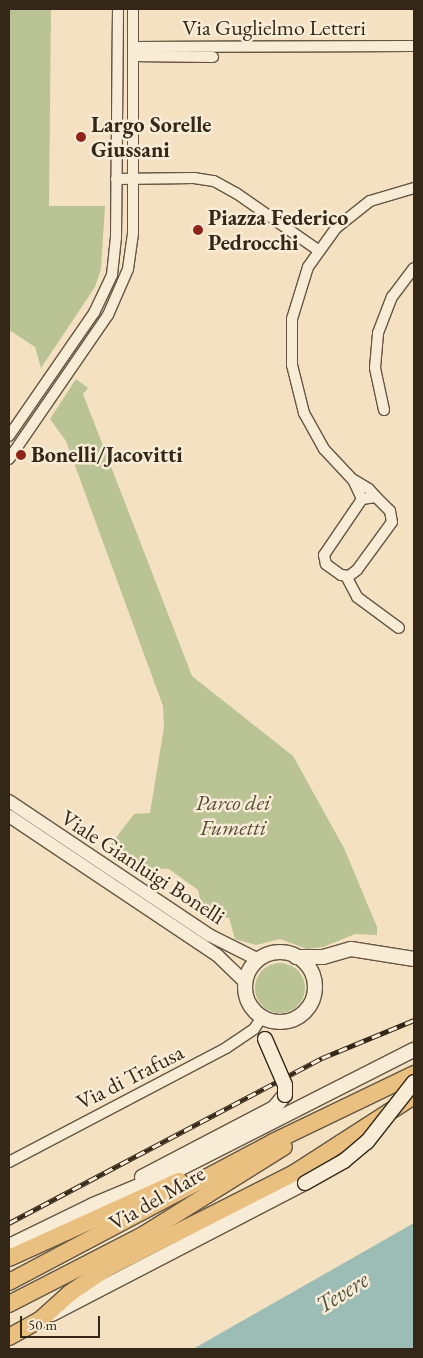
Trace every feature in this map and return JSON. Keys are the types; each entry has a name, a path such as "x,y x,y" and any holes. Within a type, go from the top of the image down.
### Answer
{"main road":[{"path":"296,957 306,964 314,980 311,1003 294,1019 277,1022 264,1018 250,1005 246,982 250,970 259,960 277,953 296,957 323,957 344,949 414,959"},
{"path":"93,1205 181,1154 274,1108 285,1095 285,1085 265,1039 264,1018"},
{"path":"9,1246 93,1205 179,1169 414,1050"},
{"name":"Via del Mare","path":"9,1282 273,1142 323,1120 414,1074"},
{"path":"9,1336 336,1166 378,1130 414,1082"},
{"path":"40,1320 101,1272 311,1163 414,1096"},
{"name":"Via del Mare","path":"9,1304 164,1222 323,1120"},
{"path":"9,1258 121,1205 273,1142"}],"street":[{"path":"9,436 94,313 108,286 116,250 118,9"},
{"path":"9,459 120,292 132,246 133,9"},
{"name":"Via Guglielmo Letteri","path":"133,51 414,46"},
{"path":"133,51 213,57"},
{"path":"116,178 209,180 224,185 318,250"},
{"path":"346,576 356,570 392,522 390,511 369,489 353,480 331,458 313,430 299,397 292,365 290,332 295,304 306,272 318,250 336,228 364,205 388,194 414,188"},
{"path":"384,410 375,368 378,333 392,297 414,268"},
{"path":"353,480 362,499"},
{"path":"376,497 362,499 324,555 328,566 346,576 357,597 399,628"},
{"name":"Viale Gianluigi Bonelli","path":"9,801 209,935 259,960"},
{"name":"Viale Gianluigi Bonelli","path":"9,816 217,955 246,982"},
{"name":"Via di Trafusa","path":"9,1162 226,1048 254,1029 264,1018"}],"green space":[{"path":"9,9 51,9 49,206 105,206 101,269 95,287 41,368 35,347 9,330"},
{"name":"Parco dei Fumetti","path":"76,379 88,388 83,394 192,676 293,756 344,848 377,927 377,935 355,934 323,947 307,949 280,939 256,945 235,939 229,918 203,913 198,890 169,869 129,868 105,852 134,814 150,813 164,727 163,706 66,441 50,419"},
{"path":"280,963 289,965 300,974 305,988 303,997 294,1008 280,1013 271,1011 260,1002 255,988 257,979 266,968"}],"water":[{"name":"Tevere","path":"414,1223 414,1349 193,1349"}],"railway":[{"path":"9,1223 322,1058 414,1020"}],"place":[{"name":"Largo Sorelle Giussani","path":"81,137"},
{"name":"Piazza Federico Pedrocchi","path":"198,230"},
{"name":"Bonelli/Jacovitti","path":"21,455"}]}
